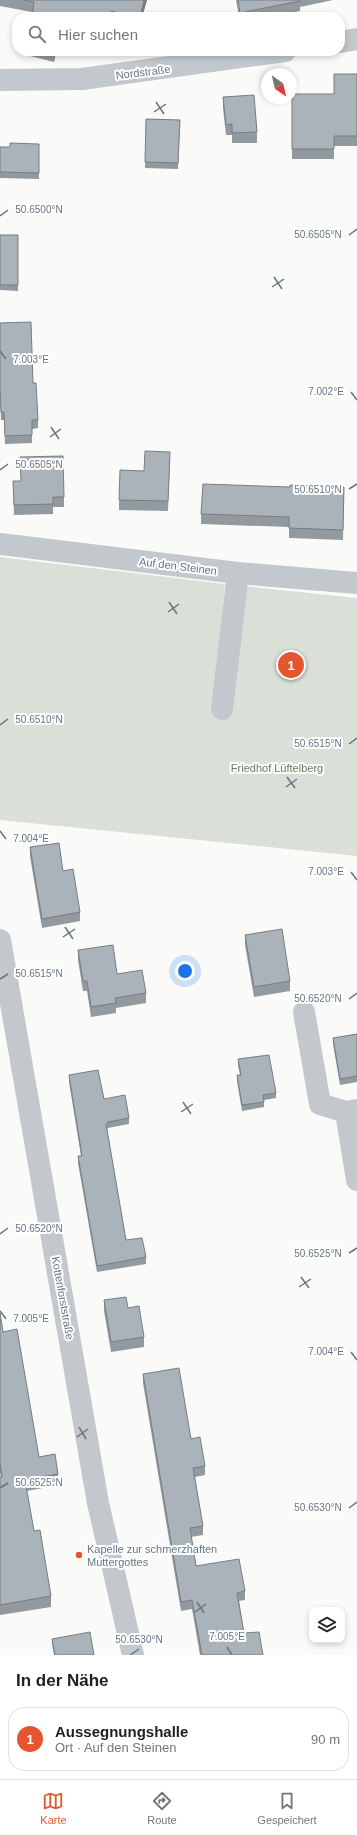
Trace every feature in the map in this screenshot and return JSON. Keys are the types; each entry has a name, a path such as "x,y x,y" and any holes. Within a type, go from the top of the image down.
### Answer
{"street":[{"path":"345,41 357,39"},
{"name":"Nordstraße","path":"0,80 82,79 249,56"},
{"path":"0,68 25,79"},
{"name":"Auf den Steinen","path":"0,544 238,573 357,583"},
{"path":"222,709 238,573"},
{"name":"Kottenforststraße","path":"0,940 98,1503 133,1655"},
{"path":"304,1012 320,1104 352,1111 357,1180"}],"green space":[{"name":"Friedhof Lüftelberg","path":"0,557 225,584 215,700 243,586 357,598 357,856 0,820"}],"building":[{"path":"24,0 144,0 141,12 33,12 34,2"},
{"path":"238,0 300,0 245,12 240,12"},
{"path":"334,74 357,74 357,136 334,136 334,149 292,149 292,104 297,104 297,94 334,94"},
{"path":"254,95 257,132 232,133 232,124 226,125 223,97"},
{"path":"146,119 180,120 178,163 145,162"},
{"path":"10,143 39,144 39,173 0,172 0,147 10,147"},
{"path":"0,235 18,235 18,285 0,285"},
{"path":"31,322 33,383 36,383 38,420 32,420 32,435 5,436 4,412 1,412 0,323"},
{"path":"145,451 170,452 168,501 119,500 120,470 144,471"},
{"path":"63,456 64,497 53,497 53,504 14,505 13,481 21,481 20,457"},
{"path":"203,484 344,487 343,530 289,528 289,517 201,514"},
{"path":"59,843 63,871 73,869 80,912 42,919 30,847"},
{"path":"282,929 290,981 254,987 245,935"},
{"path":"113,945 117,974 142,970 146,993 115,998 116,1003 91,1007 87,981 83,981 78,950"},
{"path":"357,1034 357,1076 340,1079 333,1038"},
{"path":"269,1055 276,1093 263,1095 264,1102 242,1105 237,1075 241,1075 238,1059"},
{"path":"98,1070 104,1099 125,1095 129,1118 108,1122 106,1124 126,1240 142,1238 146,1257 97,1266 78,1156 82,1156 69,1075"},
{"path":"126,1297 128,1308 139,1306 144,1337 111,1342 104,1300"},
{"path":"0,1313 3,1332 17,1329 39,1457 55,1454 58,1474 25,1480 34,1531 40,1530 51,1596 0,1605 0,1477 2,1477 0,1462"},
{"path":"179,1368 191,1439 200,1437 205,1466 193,1468 203,1526 190,1528 196,1566 239,1559 245,1591 237,1593 244,1633 259,1632 263,1655 202,1655 192,1600 181,1602 143,1374"},
{"path":"90,1632 94,1655 55,1655 52,1639"}],"place":[{"name":"Aussegnungshalle","path":"291,665"},
{"name":"Kapelle zur schmerzhaften Muttergottes","path":"79,1555"}]}
